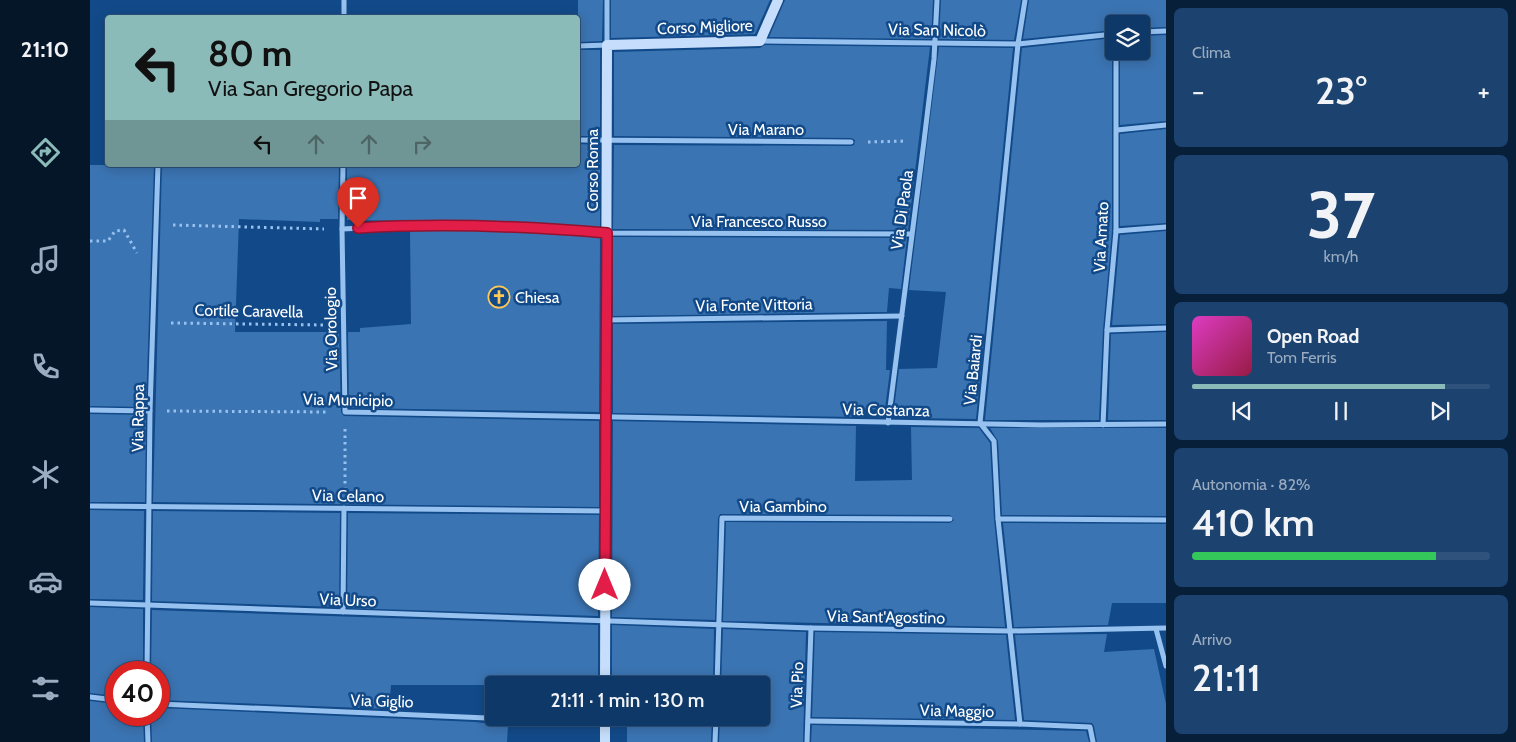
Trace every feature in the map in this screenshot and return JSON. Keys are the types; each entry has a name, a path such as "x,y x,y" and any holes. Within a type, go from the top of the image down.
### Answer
{"street":[{"path":"344,0 344,15"},
{"path":"580,46 607,45 607,0"},
{"name":"Corso Migliore","path":"607,45 760,41 778,0"},
{"name":"Via Di Paola","path":"888,423 934,59 933,43 936,0"},
{"name":"Via Baiardi","path":"1020,724 998,519 994,441 980,423 1018,44 1025,0"},
{"path":"1150,32 1166,31"},
{"name":"Via San Nicolò","path":"760,41 1018,44 1105,35"},
{"name":"Corso Roma","path":"605,676 607,45"},
{"name":"Via Amato","path":"1103,425 1107,330 1116,231 1116,60"},
{"path":"1117,130 1166,125"},
{"name":"Via Marano","path":"580,140 851,142"},
{"name":"Via Rappa","path":"147,661 150,411 158,167"},
{"name":"Via Orologio","path":"344,167 342,229 345,412"},
{"name":"Via Francesco Russo","path":"342,229 406,226 534,227 607,233 911,234"},
{"path":"1116,231 1166,227"},
{"name":"Via Fonte Vittoria","path":"606,320 902,316"},
{"path":"1107,330 1166,328"},
{"path":"90,410 150,411"},
{"name":"Via Municipio","path":"345,412 606,418"},
{"name":"Via Costanza","path":"606,418 888,423 1166,424"},
{"name":"Via Celano","path":"90,506 605,510"},
{"path":"343,612 344,508"},
{"name":"Via Gambino","path":"719,625 722,518 950,519"},
{"path":"998,519 1166,520"},
{"name":"Via Urso","path":"90,602 605,622"},
{"name":"Via Sant'Agostino","path":"605,622 1011,631 1166,628"},
{"path":"717,676 719,625"},
{"name":"Via Pio","path":"807,742 811,628"},
{"path":"1156,629 1166,666"},
{"path":"90,697 105,699"},
{"name":"Via Giglio","path":"170,704 485,716"},
{"name":"Via Maggio","path":"808,721 1020,724 1090,727 1093,742"},
{"path":"147,726 148,742"},
{"path":"605,726 605,742"},
{"path":"715,742 716,726"}],"path":[{"path":"851,142 924,141"},
{"path":"172,225 342,229"},
{"path":"90,241 108,241 115,231 124,230 135,253 156,256"},
{"name":"Cortile Caravella","path":"153,323 344,325"},
{"name":"Via Municipio","path":"150,411 345,412"},
{"path":"344,508 345,412"}],"building":[{"path":"578,0 603,0 602,41 580,42 580,15 578,15"},
{"path":"611,0 770,0 755,34 611,38"},
{"path":"785,0 933,0 931,39 769,37"},
{"path":"941,0 1021,0 1014,40 939,39"},
{"path":"1029,0 1166,0 1166,27 1150,28 1150,15 1105,15 1105,31 1023,39"},
{"path":"1166,35 1166,121 1120,125 1120,60 1150,60 1150,36"},
{"path":"1105,39 1105,60 1112,60 1112,231 1103,330 1099,420 985,420 1022,48"},
{"path":"765,45 930,47 908,230 613,229 614,145 854,145 855,140 851,138 614,136 614,52 760,48"},
{"path":"939,47 1013,48 976,419 910,418 910,408 894,409 899,369 937,368 946,292 909,290"},
{"path":"580,50 600,50 600,136 580,136"},
{"path":"1166,129 1166,223 1120,226 1120,134"},
{"path":"580,144 600,145 600,228 534,223 347,220 347,167 580,167"},
{"path":"90,165 105,165 105,167 154,167 146,407 90,406"},
{"path":"162,167 339,167 338,219 320,219 320,222 239,219 235,332 339,332 341,412 344,416 599,421 599,507 153,502"},
{"path":"410,230 534,231 600,237 599,412 349,408 348,332 360,332 360,328 411,324"},
{"path":"1166,231 1166,324 1112,325 1120,235"},
{"path":"613,237 907,238 901,289 889,288 887,312 613,316"},
{"path":"887,321 886,370 890,370 885,409 857,410 857,417 613,413 613,324"},
{"path":"1166,332 1166,420 1108,420 1111,334"},
{"path":"90,414 146,415 145,502 90,502"},
{"path":"613,421 856,426 855,481 912,480 911,427 979,428 990,443 994,519 1005,627 723,621 726,522 950,523 954,520 950,515 720,514 718,518 715,620 612,617"},
{"path":"990,428 1166,428 1166,516 1002,515 998,441"},
{"path":"90,510 144,511 143,600 90,599"},
{"path":"153,511 340,513 339,607 152,601"},
{"path":"348,513 599,515 598,616 347,608"},
{"path":"1003,523 1166,524 1166,603 1112,603 1108,625 1014,627"},
{"path":"90,607 143,609 143,661 105,661 105,695 90,693"},
{"path":"152,610 598,625 598,676 485,676 485,685 391,685 389,709 170,700 170,661 151,661"},
{"path":"612,625 714,629 713,676 612,676"},
{"path":"723,629 806,632 803,742 719,742 720,726 770,726 770,676 721,676"},
{"path":"815,632 1006,635 1015,720 812,717"},
{"path":"1107,634 1104,652 1154,649 1166,704 1166,742 1097,742 1092,723 1024,720 1015,635"},
{"path":"90,701 105,703 105,726 143,726 144,742 90,742"},
{"path":"170,708 475,722 485,723 485,726 508,726 507,742 152,742 151,726 170,726"},
{"path":"812,725 1086,731 1089,742 811,742"},
{"path":"627,726 712,726 711,742 627,742"}],"place":[{"name":"Chiesa","path":"499,297"}],"route":[{"path":"358,228 406,226 534,227 607,233 605,585"}]}
